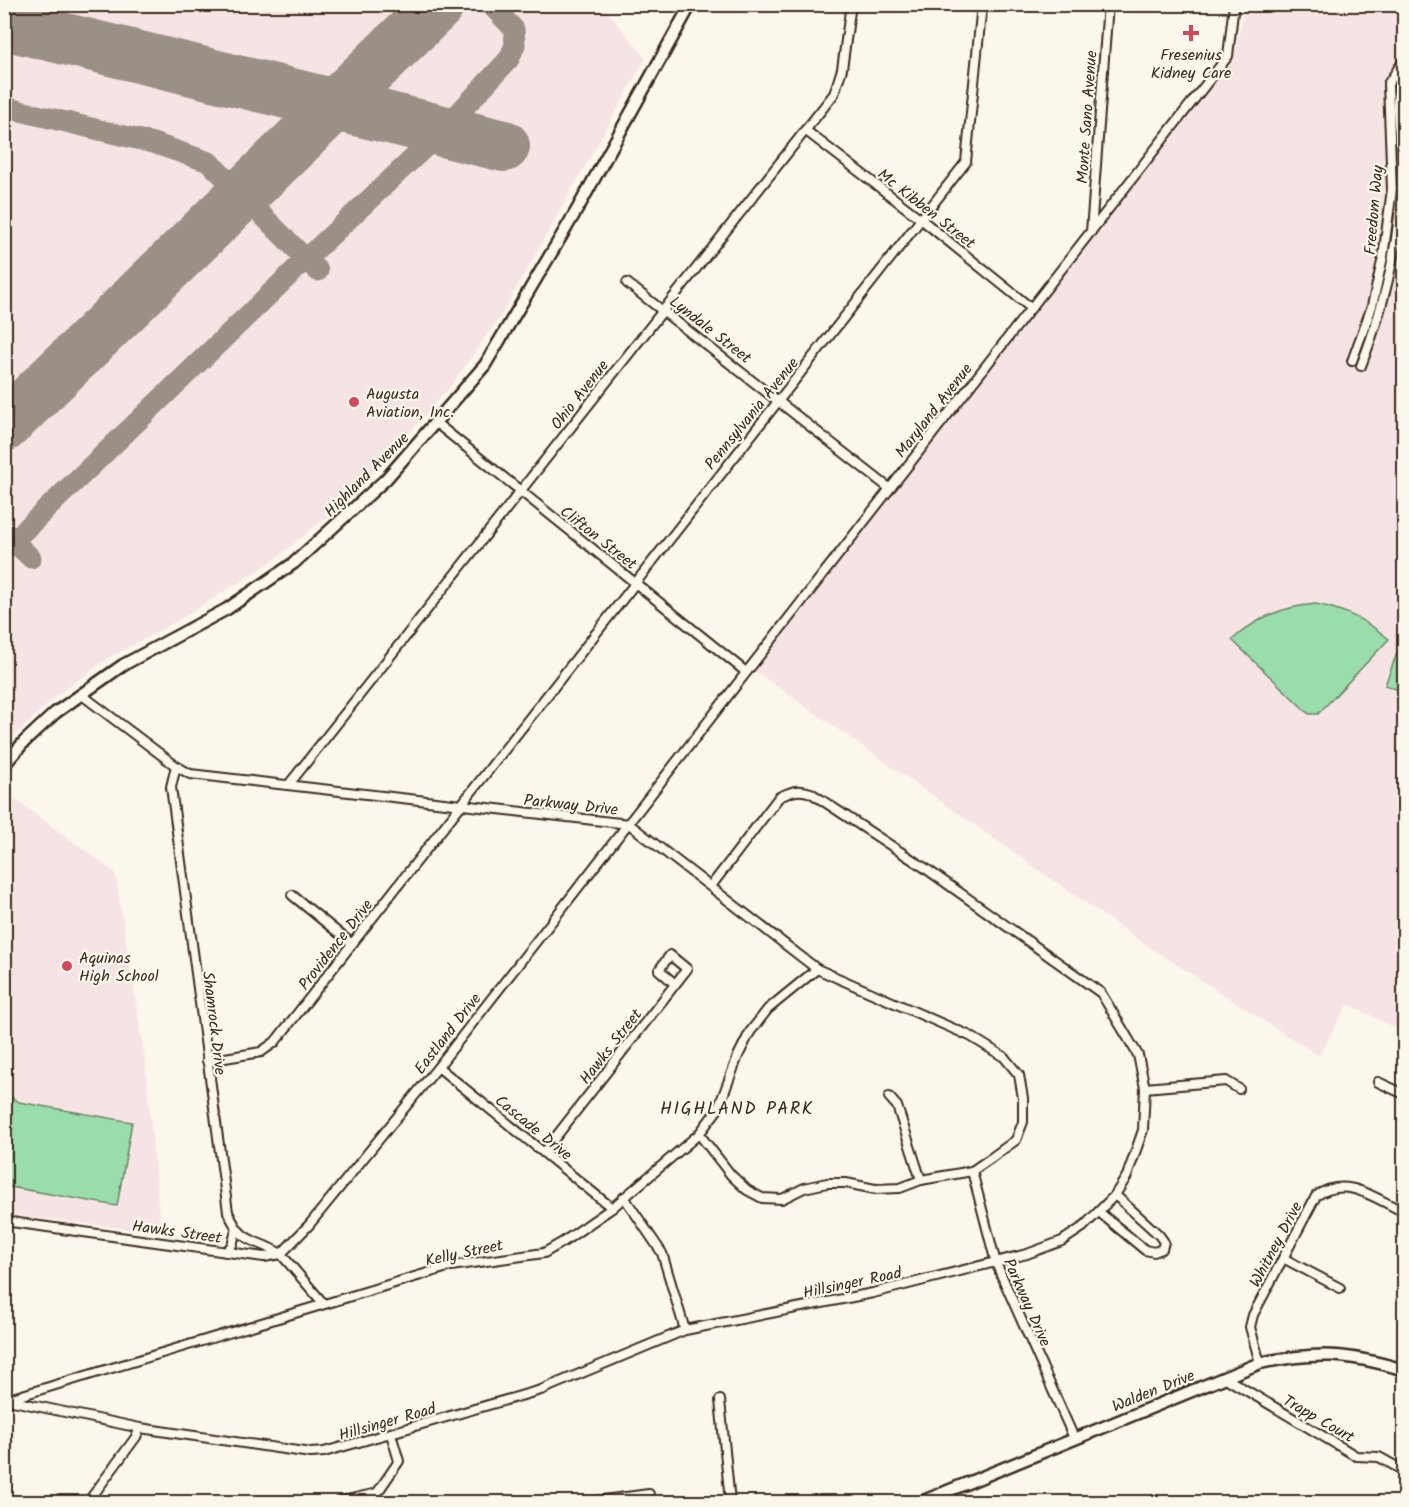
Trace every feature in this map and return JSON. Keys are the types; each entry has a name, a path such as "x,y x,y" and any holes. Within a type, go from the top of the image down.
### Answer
{"main road":[{"name":"Highland Avenue","path":"4,765 24,742 56,713 123,665 227,609 294,563 386,479 486,365 578,208 691,4"},
{"name":"Walden Drive","path":"921,1503 1260,1363 1300,1354 1343,1354 1404,1370"}],"street":[{"name":"Ohio Avenue","path":"291,783 834,94 842,69 851,4"},
{"name":"Pennsylvania Avenue","path":"460,806 966,162 982,4"},
{"name":"Monte Sano Avenue","path":"1091,232 1108,4"},
{"name":"Maryland Avenue","path":"628,824 888,488 1228,56 1234,4"},
{"name":"Freedom Way","path":"1352,361 1370,311 1383,257 1392,189 1388,84 1404,60"},
{"name":"Freedom Way","path":"1361,366 1385,288 1393,249 1402,183 1396,101 1404,76"},
{"name":"Mc Kibben Street","path":"805,130 1031,308"},
{"name":"Lyndale Street","path":"627,283 779,400 888,488"},
{"name":"Clifton Street","path":"436,423 519,492 746,672"},
{"name":"Parkway Drive","path":"82,695 176,766 190,774 291,783 460,806 628,824 817,969 970,1036 1004,1057 1018,1075 1023,1098 1023,1122 1016,1140 972,1171 996,1263 1074,1438"},
{"name":"Shamrock Drive","path":"176,766 171,787 228,1212 236,1231"},
{"name":"Hillsinger Road","path":"6,1400 140,1428 311,1453 324,1452 541,1390 685,1330 873,1293 996,1263 1062,1242 1100,1212 1115,1195 1127,1176 1143,1130 1145,1088 1138,1055 1101,993 961,893 812,793 793,790 779,797 711,886"},
{"name":"Providence Drive","path":"207,1061 261,1052 275,1042 460,806"},
{"name":"Eastland Drive","path":"281,1254 309,1225 438,1067 628,824"},
{"path":"292,896 352,944"},
{"name":"Kelly Street","path":"6,1400 451,1266 544,1252 578,1233 612,1208 699,1134 718,1108 750,1032 768,1009 817,969"},
{"name":"Hawks Street","path":"544,1152 675,984"},
{"name":"Cascade Drive","path":"438,1067 612,1208"},
{"path":"1145,1088 1226,1081 1239,1089"},
{"path":"1378,1082 1404,1094"},
{"path":"889,1097 897,1106 921,1180"},
{"path":"699,1134 731,1175 747,1190 762,1198 782,1198 804,1188 827,1183 846,1183 875,1189 900,1188 921,1180 972,1171"},
{"name":"Whitney Drive","path":"1260,1363 1250,1327 1253,1315 1316,1196 1327,1188 1341,1186 1353,1188 1404,1212"},
{"path":"1100,1212 1145,1250 1154,1252 1162,1249 1164,1242 1159,1235 1115,1195"},
{"path":"624,1197 662,1253 685,1330"},
{"name":"Hawks Street","path":"4,1221 264,1257 281,1254"},
{"path":"226,1252 232,1245 236,1231 249,1240 281,1254 323,1303"},
{"path":"1283,1258 1340,1288"},
{"name":"Trapp Court","path":"1224,1377 1356,1456 1379,1457 1404,1471"},
{"path":"720,1400 730,1503"},
{"path":"88,1503 136,1437 140,1428"},
{"path":"371,1503 399,1461 391,1434"},
{"path":"338,1503 377,1493"},
{"path":"588,1503 649,1494"}],"shaded area":[{"path":"5,4 602,5 646,58 500,317 450,387 352,496 273,561 177,621 107,659 60,693 5,744"},
{"path":"1346,4 1404,10 1404,1032 1348,1004 1319,1056 1140,941 755,671 1233,58 1246,5"},
{"name":"Aquinas High School","path":"5,792 115,872 145,1060 161,1233 5,1214"}],"green space":[{"path":"1316,604 1355,617 1389,639 1318,714 1309,714 1232,640 1251,625 1271,614"},
{"path":"1400,645 1404,646 1404,692 1385,685"},
{"path":"4,1093 19,1102 132,1122 117,1206 5,1186"}],"taxiway":[{"path":"4,550 442,131 509,59 515,45 514,29 490,4"},
{"path":"4,107 153,143 209,162 318,271"},
{"path":"4,532 31,558"}],"runway":[{"path":"4,426 439,4"},
{"path":"4,24 504,146"}],"place":[{"name":"Fresenius Kidney Care","path":"1191,33"},
{"name":"Augusta Aviation, Inc.","path":"354,402"},
{"name":"Aquinas High School","path":"67,966"}],"district":[{"name":"HIGHLAND PARK","path":"737,1108"}]}
